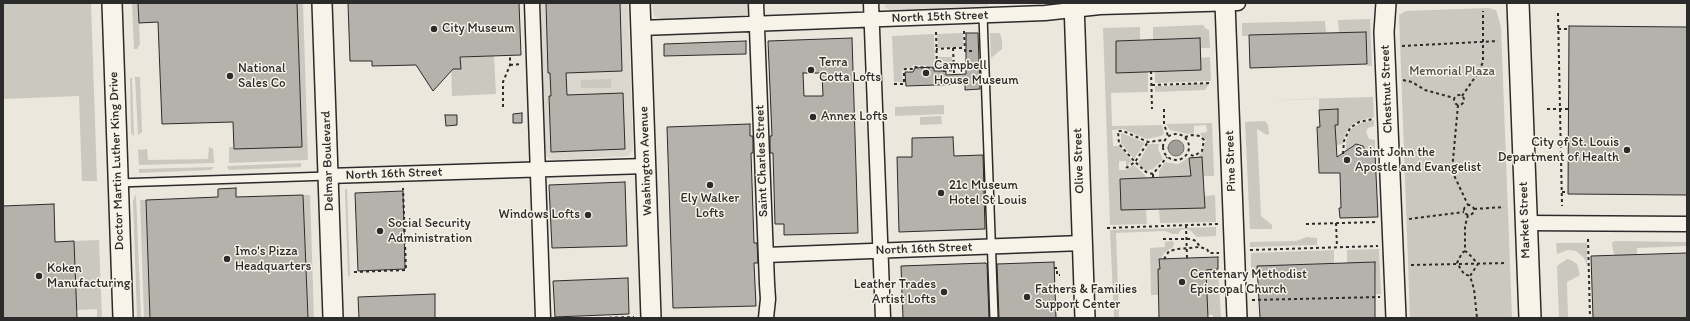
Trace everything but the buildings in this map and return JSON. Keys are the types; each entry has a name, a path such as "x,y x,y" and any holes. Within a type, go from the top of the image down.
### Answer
{"main road":[{"name":"Market Street","path":"1518,3 1525,223 1530,318"}],"street":[{"name":"Doctor Martin Luther King Drive","path":"112,3 123,318"},
{"name":"Delmar Boulevard","path":"322,3 333,318"},
{"path":"532,3 543,318"},
{"name":"Washington Avenue","path":"640,3 646,166 643,317"},
{"name":"Saint Charles Street","path":"756,3 768,299 766,318"},
{"path":"872,3 883,318"},
{"name":"Pine Street","path":"1225,3 1237,318"},
{"name":"North 15th Street","path":"641,28 1052,13 1074,7 1238,3"},
{"name":"Chestnut Street","path":"1386,3 1384,32 1396,318"},
{"name":"Olive Street","path":"1074,7 1085,318"},
{"name":"North 16th Street","path":"328,176 646,166"},
{"path":"1525,223 1687,224"},
{"name":"North 16th Street","path":"766,255 1082,243"}],"lane":[{"path":"983,16 994,318"},
{"name":"North 16th Street","path":"118,183 328,176"}],"path":[{"path":"1462,96 1478,73 1483,62 1483,12"},
{"path":"1558,13 1562,206"},
{"path":"1558,29 1569,29"},
{"path":"964,31 965,51 978,51"},
{"path":"936,32 937,68"},
{"path":"1402,46 1498,41"},
{"path":"953,48 954,74"},
{"path":"936,49 965,48"},
{"path":"503,107 503,82 510,65 510,56"},
{"path":"894,84 904,84 905,69 913,69 914,67 921,66 923,68 954,70"},
{"path":"1151,72 1152,109"},
{"path":"1404,80 1412,82 1425,90 1454,98 1458,95 1462,96"},
{"path":"1152,84 1213,83"},
{"path":"1458,105 1463,103 1464,100 1462,96"},
{"path":"1454,98 1454,102 1458,105"},
{"path":"1458,105 1452,167 1455,179 1468,205 1472,206 1474,209 1504,206"},
{"path":"1164,109 1164,124 1168,136"},
{"path":"1547,109 1568,109"},
{"path":"1343,154 1344,141 1350,128 1359,122 1376,119"},
{"path":"1153,174 1146,172 1119,144 1118,131 1122,131 1148,142 1164,140"},
{"path":"1185,137 1189,145 1188,154 1181,160 1173,161 1167,157 1162,148 1164,140 1168,136 1177,134 1185,137 1192,135 1200,136 1204,140 1202,151 1194,156 1188,154"},
{"path":"1126,168 1135,162 1148,142"},
{"path":"1153,178 1153,174 1167,157"},
{"path":"354,272 406,270 403,188"},
{"path":"1562,192 1568,192"},
{"path":"1464,212 1464,207 1468,205"},
{"path":"1457,263 1462,253 1465,251 1465,226 1468,215 1473,213 1474,209"},
{"path":"1409,219 1464,212 1468,215"},
{"path":"1306,224 1380,222"},
{"path":"1336,223 1337,247"},
{"path":"1107,228 1219,224"},
{"path":"1186,225 1187,258"},
{"path":"1163,239 1186,239 1196,241 1200,247 1209,253 1220,253"},
{"path":"1588,239 1590,318"},
{"path":"1248,250 1381,246"},
{"path":"1164,259 1172,250 1200,247"},
{"path":"1465,251 1478,264"},
{"path":"1457,263 1464,274 1470,276"},
{"path":"1410,265 1507,263"},
{"path":"1470,276 1478,264"},
{"path":"1054,268 1057,268 1057,275 1060,275"},
{"path":"1470,276 1474,289 1476,318"},
{"path":"1250,300 1383,296"},
{"path":"603,318 643,317"}],"shaded area":[{"path":"540,3 628,3 633,150 628,156 555,160 546,156"},
{"path":"652,3 749,3 749,14 661,19 654,16"},
{"path":"883,3 988,3 988,6 891,10 886,8"},
{"path":"1173,140 1179,140 1184,145 1182,154 1179,156 1173,156 1168,151 1168,145"}],"green space":[{"path":"3,3 91,3 97,181 82,181 79,96 3,99"},
{"path":"132,3 138,3 140,44 137,49 134,49"},
{"path":"297,3 303,3 308,160 229,163 229,147 233,147 234,149 302,146"},
{"name":"Memorial Plaza","path":"1488,8 1496,10 1501,27 1512,318 1410,318 1399,15 1406,11"},
{"path":"1370,19 1372,66 1367,66 1366,32 1339,33 1338,20"},
{"path":"1325,21 1326,33 1242,36 1242,23"},
{"path":"1203,25 1209,30 1210,48 1200,48 1153,40 1153,27"},
{"path":"1140,27 1140,40 1116,41 1116,72 1148,72 1148,92 1111,93 1112,126 1162,125 1164,134 1147,139 1123,129 1112,130 1113,146 1120,146 1132,161 1126,166 1126,161 1119,161 1119,170 1126,170 1134,165 1145,175 1146,178 1120,179 1121,210 1146,210 1147,224 1110,225 1103,28"},
{"path":"963,33 963,47 938,48 937,34"},
{"path":"990,33 1000,33 1002,41 1002,49 991,58"},
{"path":"934,34 935,66 913,65 912,68 905,68 902,71 903,82 894,82 892,36"},
{"path":"494,56 496,94 452,96 451,58"},
{"path":"938,57 952,57 953,69 939,68"},
{"path":"1210,57 1211,81 1155,83 1155,71 1200,70 1200,58"},
{"path":"135,77 140,77 142,132 138,135"},
{"path":"130,78 132,78 134,136 131,133"},
{"path":"611,79 611,88 581,88 581,80"},
{"path":"1192,83 1209,84 1205,90 1155,92 1155,86"},
{"path":"1373,97 1374,117 1364,119 1353,124 1345,134 1343,144 1336,145 1335,125 1338,125 1337,109 1319,110 1319,99 1268,100"},
{"path":"944,105 944,114 895,116 895,107"},
{"path":"941,116 942,124 920,125 920,117"},
{"path":"1374,120 1374,126 1368,128 1366,132 1369,139 1375,140 1375,153 1366,153 1363,146 1356,144 1351,146 1346,154 1346,142 1350,130 1360,123"},
{"path":"1265,121 1268,125 1269,134 1267,135 1257,129 1261,216 1272,225 1272,229 1250,229 1245,122"},
{"path":"1212,123 1214,176 1159,177 1159,171 1165,162 1178,164 1189,158 1190,165 1203,164 1202,157 1198,157 1202,152 1206,140 1200,134 1207,132 1206,125 1194,126 1194,133 1188,134 1170,130 1166,124"},
{"path":"1122,133 1145,143 1134,159 1121,143"},
{"path":"1149,144 1159,144 1158,149 1163,159 1153,169 1146,171 1138,163"},
{"path":"209,147 213,149 214,163 139,165 138,150 147,149 148,160 208,159"},
{"path":"301,163 301,167 229,170 227,166"},
{"path":"214,167 211,170 139,173 139,169"},
{"path":"345,189 347,189 350,277 348,276"},
{"path":"136,194 141,318 137,318 133,201"},
{"path":"303,195 310,195 314,318 308,318"},
{"path":"1215,195 1216,222 1160,223 1159,209 1205,208 1205,196"},
{"path":"140,200 146,200 150,318 144,318"},
{"path":"1216,227 1216,236 1197,237 1191,231 1185,229 1181,230 1178,234 1165,231 1116,233 1119,317 1114,317 1110,230"},
{"path":"1307,237 1317,238 1317,245 1250,247 1250,242 1296,241"},
{"path":"99,240 102,318 97,318 97,309 76,310 74,241"},
{"path":"1172,241 1174,243 1173,247 1164,253 1161,259 1159,259 1160,269 1158,269 1158,295 1151,295 1150,248 1165,247 1165,242"},
{"path":"1612,242 1687,242 1687,246 1637,248 1637,255 1614,255"},
{"path":"1556,243 1587,243 1587,265 1584,258 1576,251 1568,250 1557,254"},
{"path":"1380,249 1381,294 1376,294 1375,262 1347,263 1347,250"},
{"path":"1334,250 1334,263 1258,266 1258,275 1254,275 1251,270 1251,253"},
{"path":"1567,259 1577,264 1580,275 1567,282 1568,318 1559,318 1557,266"},
{"path":"1218,269 1221,318 1213,318 1213,315 1208,315 1206,270"}],"place":[{"name":"City Museum","path":"434,29"},
{"name":"Terra Cotta Lofts","path":"811,70"},
{"name":"Campbell House Museum","path":"926,73"},
{"name":"National Sales Co","path":"230,76"},
{"name":"Annex Lofts","path":"813,117"},
{"name":"City of St. Louis Department of Health","path":"1627,150"},
{"name":"Saint John the Apostle and Evangelist","path":"1347,160"},
{"name":"Ely Walker Lofts","path":"710,185"},
{"name":"21c Museum Hotel St Louis","path":"941,193"},
{"name":"Windows Lofts","path":"588,215"},
{"name":"Social Security Administration","path":"380,231"},
{"name":"Imo's Pizza Headquarters","path":"227,259"},
{"name":"Koken Manufacturing","path":"39,276"},
{"name":"Centenary Methodist Episcopal Church","path":"1182,282"},
{"name":"Leather Trades Artist Lofts","path":"944,292"},
{"name":"Fathers & Families Support Center","path":"1027,297"}]}
